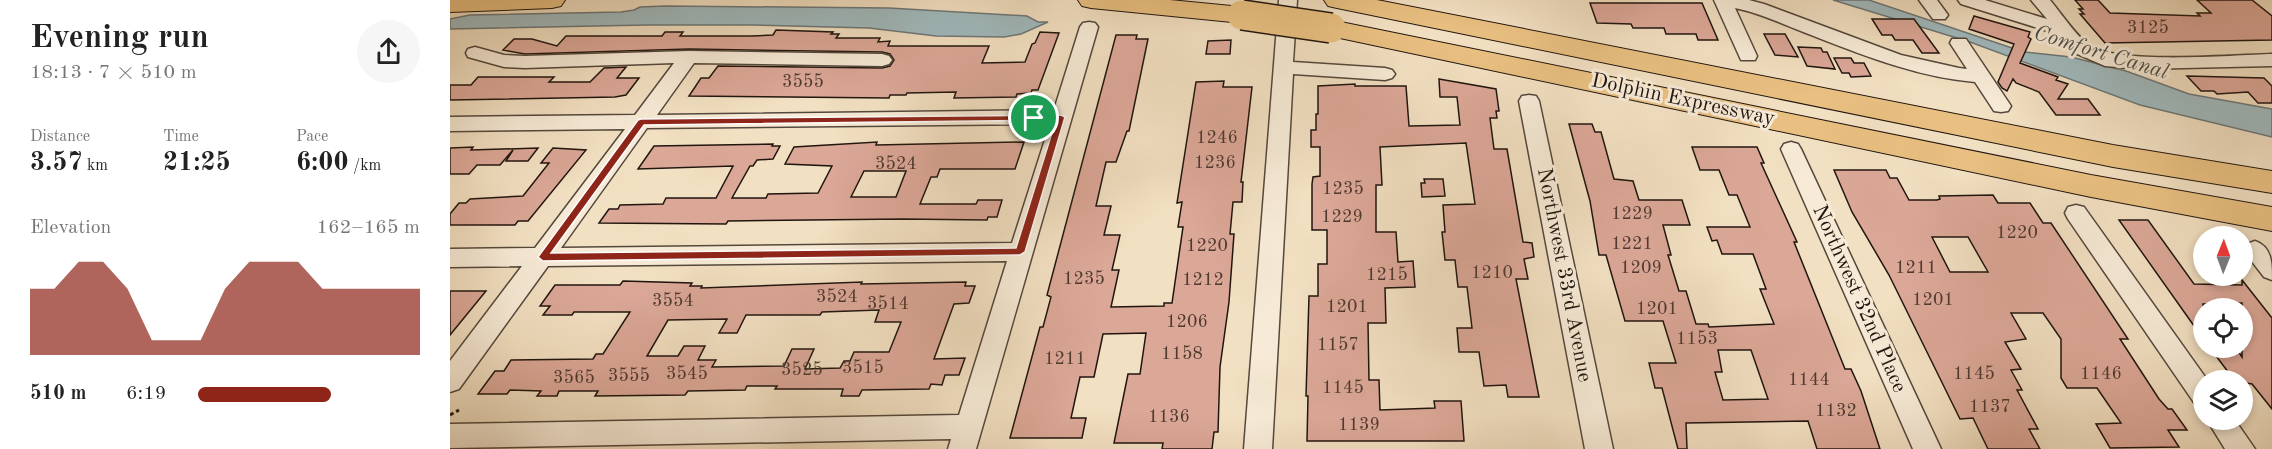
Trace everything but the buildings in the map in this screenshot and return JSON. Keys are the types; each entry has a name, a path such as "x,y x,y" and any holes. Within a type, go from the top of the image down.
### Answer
{"highway":[{"path":"450,4 552,0"},
{"name":"Dolphin Expressway","path":"1091,0 1242,15 1334,14 1692,70 2113,156 2272,182"},
{"path":"1420,0 1692,70"},
{"name":"Dolphin Expressway","path":"1334,14 2091,186 2272,219"}],"street":[{"path":"1258,449 1288,0"},
{"path":"1928,0 1939,15"},
{"path":"1968,0 2066,31"},
{"path":"1723,1 1748,56"},
{"path":"1723,1 1766,9 1938,72 1981,76"},
{"path":"2014,15 2037,12 2043,3 2082,49 2099,58 2140,63 2272,60"},
{"path":"450,436 965,438 1089,27"},
{"path":"1959,43 2001,106"},
{"path":"475,53 504,61 525,63 689,57 882,60"},
{"path":"450,381 689,57"},
{"path":"1284,68 1385,74"},
{"name":"Northwest 33rd Avenue","path":"1529,101 1599,449"},
{"path":"450,124 1061,117"},
{"name":"Northwest 32nd Place","path":"1791,149 1927,449"},
{"path":"2076,213 2193,380"},
{"path":"2255,250 2272,271"},
{"path":"450,258 1020,252"},
{"path":"2227,430 2241,449"}],"path":[{"path":"450,416 459,410"}],"water":[{"path":"1833,0 1869,0 2024,52 2071,57 2126,71 2189,94 2272,109 2272,137 2140,105 1970,42"},
{"path":"640,7 889,8 1027,16 1038,22 1048,22 1021,34 1004,37 936,36 869,28 752,25 450,29 450,19 470,15 621,12"}],"route":[{"path":"1061,117 1020,252 543,257 641,122 1034,118 1061,117"}],"water label":[{"name":"Comfort Canal","path":"2101,53"}]}
